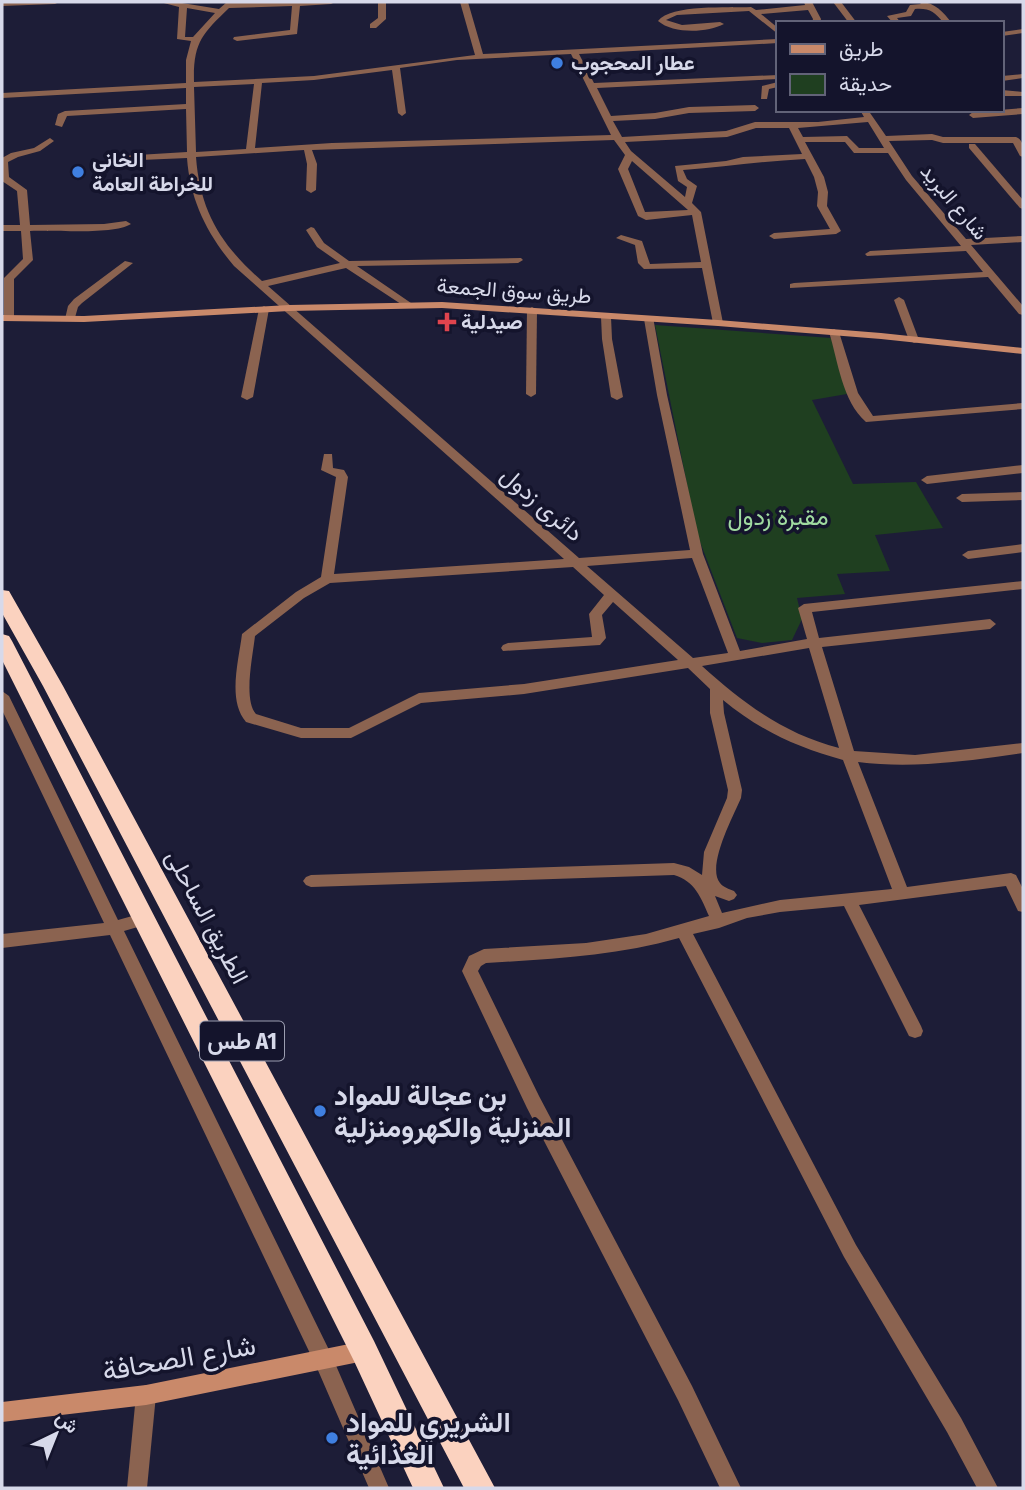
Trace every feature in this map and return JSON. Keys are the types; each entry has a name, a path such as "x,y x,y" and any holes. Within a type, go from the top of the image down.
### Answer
{"highway":[{"name":"الطريق الساحلى","path":"2,596 53,686 480,1488"},
{"name":"طس A1","path":"2,641 364,1351 429,1488"}],"street":[{"path":"2,4 55,2"},
{"path":"164,2 227,7 331,2"},
{"path":"373,26 382,19 382,2"},
{"path":"464,2 480,58"},
{"path":"742,2 776,30"},
{"path":"837,2 851,21"},
{"path":"177,3 181,39 195,40 227,7"},
{"path":"237,39 293,32 296,3"},
{"path":"895,21 891,16 907,14 913,7 925,4 935,8 946,21"},
{"path":"720,24 672,26 663,21 664,17 671,14 753,11 809,5 816,21"},
{"path":"1004,34 1023,30"},
{"name":"دائرى زدول","path":"195,40 190,60 192,176 198,203 209,228 228,254 717,686 769,726 807,743 848,755 886,761 923,761 1023,748"},
{"path":"2,96 341,76 438,60 776,41"},
{"path":"574,52 607,119 630,155 655,178 688,202 696,212 718,323"},
{"path":"396,68 402,113"},
{"path":"1004,79 1023,76"},
{"path":"591,86 776,77"},
{"path":"250,151 258,82"},
{"path":"764,97 765,88 776,85"},
{"path":"1004,93 1023,94"},
{"path":"59,125 61,116 65,114 190,106"},
{"path":"607,119 654,116 689,110 755,108"},
{"path":"883,139 932,137 943,141 979,124 1023,111"},
{"path":"121,159 307,147 727,134 755,125 793,127 867,115"},
{"name":"شارع البريد","path":"867,115 909,178 1023,312"},
{"path":"979,124 1019,140 1023,154"},
{"path":"774,236 836,231 822,206 823,192 810,156 798,140 793,127"},
{"path":"798,140 848,139 857,151 890,150"},
{"path":"5,318 9,278 28,260 23,190 4,178 4,161 12,156 39,151 50,141"},
{"path":"972,146 1023,206"},
{"path":"307,147 312,164 311,190"},
{"path":"630,155 623,169 641,214 646,218 696,212"},
{"path":"688,202 692,186 683,181 678,168 810,156"},
{"path":"2,228 104,228 126,224"},
{"path":"311,230 320,245 407,304"},
{"path":"621,238 639,243 643,263 647,267 707,265"},
{"path":"870,254 1023,239"},
{"path":"262,284 347,264 518,260"},
{"path":"70,319 73,306 78,301 128,263"},
{"path":"794,286 992,274"},
{"path":"899,300 914,341"},
{"name":"طريق سوق الجمعة","path":"5,318 70,319 407,304 718,323 1023,351"},
{"path":"247,397 264,309"},
{"path":"531,394 532,310"},
{"path":"607,317 607,339 617,397"},
{"path":"649,319 662,395 697,554 736,656"},
{"path":"834,332 857,402 865,417 870,420 1023,407"},
{"path":"327,579 342,477 340,473 327,470 328,457"},
{"path":"927,480 1023,469"},
{"path":"962,498 1023,496"},
{"path":"968,555 1023,548"},
{"path":"697,554 327,579 300,595 249,635 243,695 245,711 251,718 301,733 351,733 419,698 538,687 815,643 990,624"},
{"path":"902,894 848,755 804,608 1023,585"},
{"path":"508,648 595,642 599,638 594,614 612,594"},
{"path":"717,686 717,713 735,790 709,858 708,871 715,889 729,895"},
{"path":"2,696 6,716 113,928 324,1361 379,1488"},
{"path":"311,881 674,869 688,872 698,878 719,922"},
{"path":"730,1488 685,1393 533,1102 470,971 475,961 484,956 586,950 684,932 780,906 902,894 1017,878 1023,906"},
{"path":"849,900 915,1031"},
{"path":"2,941 113,928 143,919"},
{"path":"684,932 850,1251 954,1425 988,1488"},
{"name":"شارع الصحافة","path":"2,1412 146,1395 364,1351"},
{"path":"137,1488 146,1395"}],"green space":[{"name":"مقبرة زدول","path":"655,325 831,338 847,394 812,400 853,484 916,482 943,528 875,535 890,571 837,574 845,594 797,598 802,619 792,640 762,643 737,638 697,534"}],"place":[{"name":"عطار المحجوب","path":"557,63"},
{"name":"الخاني للخراطة العامة","path":"78,172"},
{"name":"صيدلية","path":"447,322"},
{"name":"بن عجالة للمواد المنزلية والكهرومنزلية","path":"320,1111"},
{"name":"الشريري للمواد الغذائية","path":"332,1438"}]}
